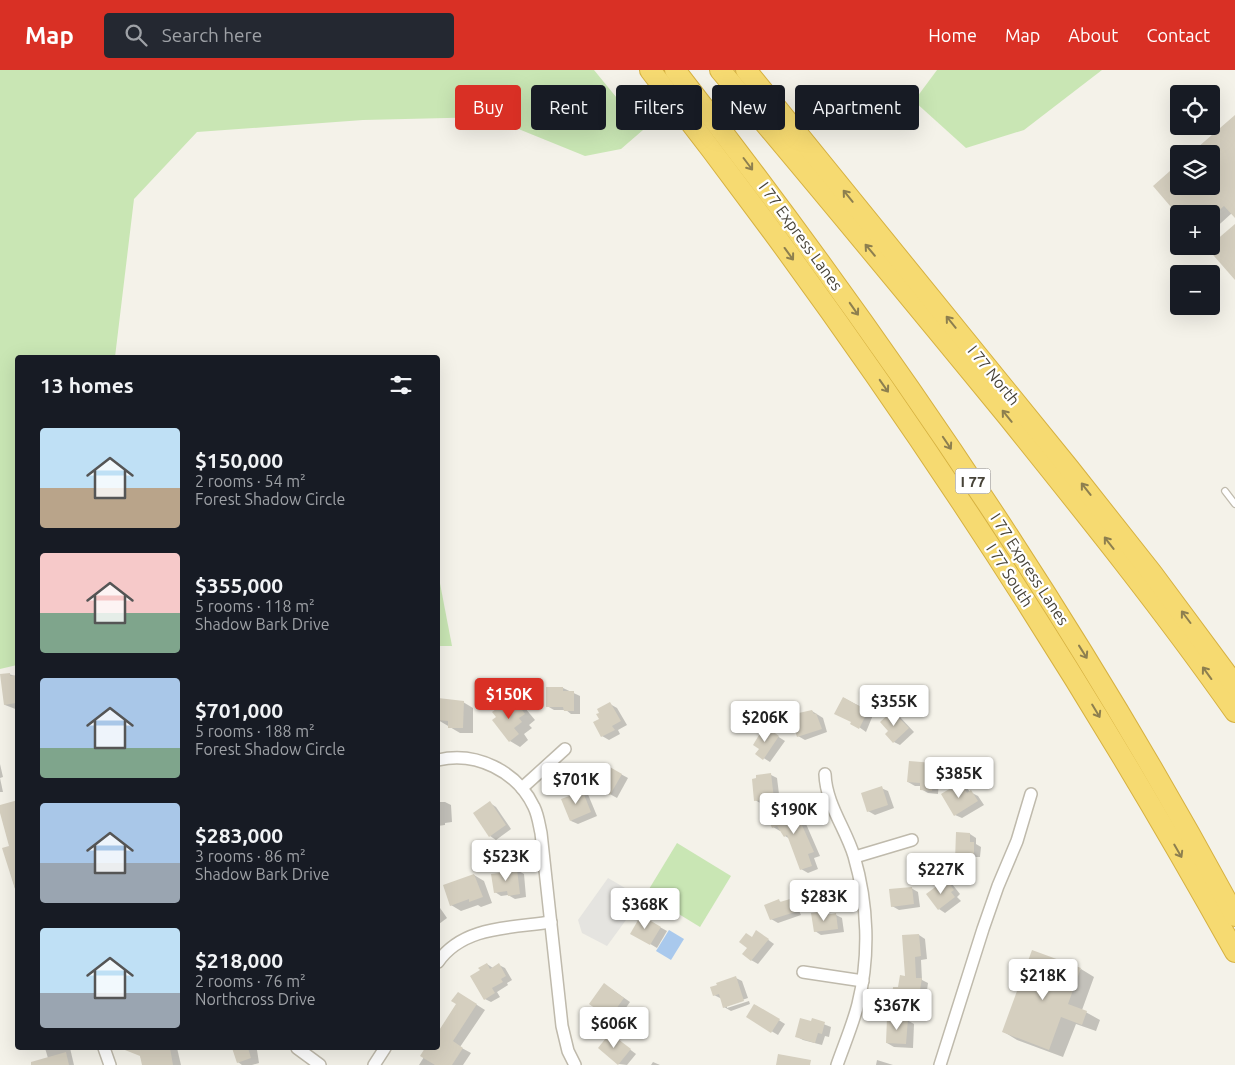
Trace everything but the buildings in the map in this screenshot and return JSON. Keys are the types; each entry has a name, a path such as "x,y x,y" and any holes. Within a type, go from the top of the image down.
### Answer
{"highway":[{"name":"I 77","path":"650,70 760,214"},
{"path":"674,70 760,214"},
{"name":"I 77 Express Lanes","path":"674,70 777,202 835,282 983,497 1128,725 1235,916"},
{"path":"720,70 943,337 1057,478 1140,583 1235,712"},
{"name":"I 77 North","path":"746,70 1087,490 1152,573 1235,685"},
{"name":"I 77 South","path":"760,214 916,433 1016,583 1115,743 1235,952"}],"street":[{"path":"522,788 565,749"},
{"path":"440,759 459,757 484,762 499,768 522,788 534,806 538,818 562,1026 568,1051 575,1065"},
{"path":"825,774 829,797 854,857 865,916 866,956 863,981 858,1006 837,1065"},
{"path":"940,1065 983,929 998,886 1017,841 1031,794"},
{"path":"854,857 912,840"},
{"path":"440,960 452,947 476,933 551,922"},
{"path":"803,972 863,981"},
{"path":"105,1050 110,1065"},
{"path":"300,1050 320,1065"},
{"path":"374,1065 383,1050"}],"lane":[{"path":"1225,491 1235,504"}],"green space":[{"path":"0,70 594,70 616,97 616,130 643,130 621,149 585,156 521,130 521,85 455,85 455,118 363,120 197,132 134,199 115,355 15,355 15,665 0,669"},
{"path":"937,70 1102,70 1024,130 966,148 919,106 919,94"},
{"path":"440,583 452,646 440,646"},
{"path":"677,843 731,876 700,927 646,894"}],"shaded area":[{"path":"608,878 642,898 607,946 582,933 578,920"}],"water":[{"path":"669,930 684,939 671,960 656,951"}]}
